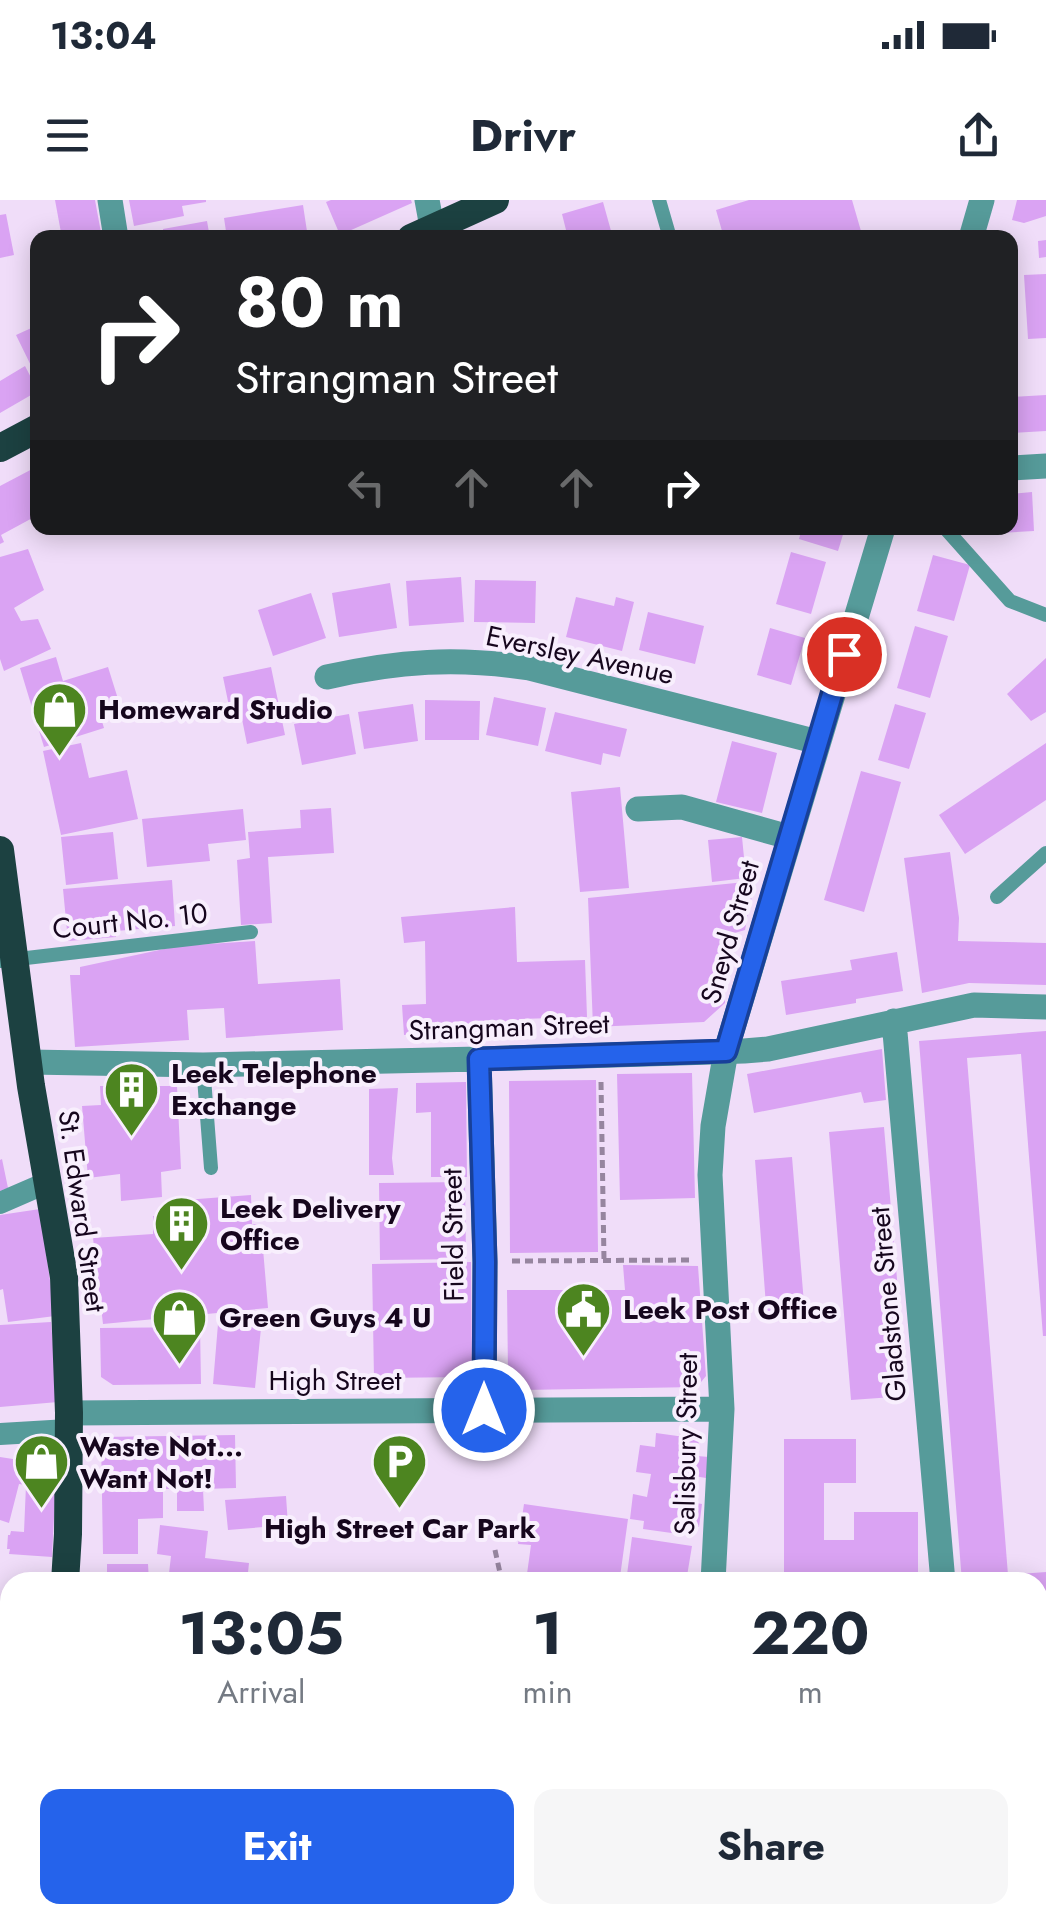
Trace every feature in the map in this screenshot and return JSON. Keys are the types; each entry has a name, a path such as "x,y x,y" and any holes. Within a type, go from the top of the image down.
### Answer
{"highway":[{"path":"423,222 495,200"},
{"path":"0,448 30,432"},
{"name":"St. Edward Street","path":"0,850 7,960 30,1062 46,1183 64,1278 68,1422 66,1572"}],"street":[{"path":"110,200 115,230"},
{"path":"973,230 982,200"},
{"path":"1018,468 1046,466"},
{"name":"Sneyd Street","path":"713,1126 726,1051 881,535"},
{"name":"Eversley Avenue","path":"328,677 376,666 484,661 529,668 818,742"},
{"path":"638,809 682,807 789,836"},
{"name":"Strangman Street","path":"30,1062 203,1064 768,1049 974,1005 1046,1007"},
{"name":"Gladstone Street","path":"894,1021 942,1572"},
{"name":"Field Street","path":"479,1059 485,1262 484,1410"},
{"name":"Salisbury Street","path":"713,1126 710,1175 722,1409 714,1572"},
{"path":"0,1203 46,1183"},
{"name":"High Street","path":"68,1422 484,1410 722,1409"},
{"path":"0,1434 68,1422"}],"lane":[{"path":"659,200 668,230"},
{"path":"951,535 1010,601 1046,615"},
{"path":"998,897 1046,853"},
{"name":"Court No. 10","path":"7,960 251,932"},
{"path":"203,1064 210,1168"}],"path":[{"path":"600,1054 604,1260"},
{"path":"485,1262 714,1259"},
{"path":"495,1550 500,1572"}],"building":[{"path":"55,200 95,200 101,230 61,230"},
{"path":"129,200 206,202 182,206 184,216 134,226"},
{"path":"749,200 852,200 861,230 722,230 716,210"},
{"path":"1017,200 1046,200 1046,216 1024,223 1012,220"},
{"path":"326,202 412,203 351,230 338,230"},
{"path":"603,202 611,230 566,230 562,214"},
{"path":"303,205 307,230 226,230 224,218"},
{"path":"6,214 14,255 0,258 0,215"},
{"path":"207,221 209,230 163,230"},
{"path":"1046,240 1046,257 1039,258 1038,241"},
{"path":"1046,274 1046,338 1028,339 1024,275"},
{"path":"30,329 30,364 16,335"},
{"path":"25,366 30,376 30,396 0,413 0,381"},
{"path":"1046,395 1046,431 1018,433 1018,397"},
{"path":"30,470 30,519 1,535 4,542 0,544 0,486"},
{"path":"1032,492 1034,531 1018,532 1018,493"},
{"path":"800,535 843,535 838,551 799,539"},
{"path":"28,549 44,590 14,608 21,621 38,619 51,649 4,671 0,659 0,557"},
{"path":"791,552 826,562 811,614 776,604"},
{"path":"933,555 970,565 954,621 917,611"},
{"path":"461,577 464,622 409,626 406,581"},
{"path":"475,580 536,581 535,623 474,622"},
{"path":"390,583 397,628 339,637 332,593"},
{"path":"311,593 326,638 273,656 258,610"},
{"path":"576,597 614,606 616,597 634,602 622,651 566,637"},
{"path":"648,612 704,626 695,664 639,650"},
{"path":"915,626 948,636 930,698 897,688"},
{"path":"770,628 805,638 791,685 757,675"},
{"path":"56,657 63,681 108,667 118,699 97,705 104,728 44,747 20,668"},
{"path":"1046,658 1046,712 1031,721 1007,694"},
{"path":"271,667 285,735 247,744 240,709 230,711 223,677"},
{"path":"494,697 546,708 538,746 486,735"},
{"path":"425,700 480,701 479,740 425,740"},
{"path":"413,704 418,741 364,749 358,712"},
{"path":"895,704 926,713 909,769 878,760"},
{"path":"555,712 627,729 620,757 603,753 601,765 545,751"},
{"path":"349,714 356,754 302,765 294,724"},
{"path":"732,741 777,753 762,813 716,802"},
{"path":"81,743 89,778 127,770 138,819 61,835 43,751"},
{"path":"1046,743 1046,800 965,854 939,815"},
{"path":"861,771 901,782 864,912 824,900"},
{"path":"620,787 629,888 580,892 571,792"},
{"path":"331,808 334,853 268,857 272,923 241,925 237,860 250,858 248,832 301,828 300,810"},
{"path":"243,809 246,840 208,844 210,861 147,867 142,819"},
{"path":"113,832 118,879 66,885 61,837"},
{"path":"742,837 746,878 712,882 708,840"},
{"path":"950,852 959,918 958,941 1046,943 1046,985 969,983 922,993 904,858"},
{"path":"172,880 175,926 116,931 116,937 68,941 63,889"},
{"path":"755,881 745,930 724,936 725,1003 704,1022 593,1027 588,898"},
{"path":"515,907 517,962 585,960 587,1017 519,1019 520,1030 404,1035 402,1005 426,1004 425,941 404,943 401,917"},
{"path":"255,941 258,984 340,979 343,1030 226,1038 224,1008 187,1010 189,1040 75,1047 70,975 80,975 80,967 178,946"},
{"path":"897,952 903,991 786,1015 781,981 852,970 850,960"},
{"path":"1046,1031 1046,1336 1021,1054 967,1058 1008,1572 961,1572 919,1041"},
{"path":"882,1049 886,1100 864,1103 861,1092 754,1113 747,1074"},
{"path":"692,1073 695,1198 620,1200 617,1074"},
{"path":"596,1080 598,1252 510,1253 509,1081"},
{"path":"466,1082 467,1177 431,1177 431,1112 416,1113 416,1083"},
{"name":"Leek Telephone Exchange","path":"100,1086 177,1086 181,1169 161,1172 162,1197 121,1201 120,1174 88,1178 82,1106 101,1105"},
{"path":"398,1088 394,1175 369,1175 369,1089"},
{"path":"884,1127 907,1396 851,1400 829,1132"},
{"path":"792,1157 805,1316 767,1319 755,1160"},
{"path":"0,1160 8,1188 0,1191"},
{"path":"465,1182 466,1259 380,1260 379,1183"},
{"name":"Leek Delivery Office","path":"251,1195 252,1224 261,1225 268,1308 103,1324 93,1238 153,1234 153,1216 171,1215 171,1201"},
{"path":"40,1209 55,1316 8,1322 3,1289 0,1290 0,1215"},
{"path":"471,1262 472,1377 374,1378 372,1264"},
{"path":"623,1265 698,1266 706,1376 697,1387 523,1390 508,1374 507,1290 625,1290"},
{"path":"51,1322 58,1402 0,1407 0,1325"},
{"path":"218,1324 261,1328 255,1388 213,1384"},
{"path":"200,1327 201,1384 113,1385 101,1377 100,1328"},
{"path":"656,1433 699,1439 697,1456 709,1457 706,1478 694,1476 690,1502 702,1504 699,1527 687,1525 686,1535 643,1529 644,1521 630,1519 633,1494 647,1497 651,1474 636,1472 640,1445 655,1447"},
{"path":"235,1435 236,1488 203,1489 204,1511 177,1511 177,1489 163,1489 163,1518 138,1519 138,1554 103,1554 101,1437"},
{"path":"784,1439 856,1439 856,1483 824,1483 824,1540 854,1540 854,1512 918,1512 918,1572 784,1572"},
{"path":"0,1457 45,1464 56,1477 52,1557 9,1554 8,1535 11,1531 24,1532 26,1485 19,1484 9,1523 0,1520"},
{"path":"286,1496 288,1525 228,1530 225,1500"},
{"path":"524,1504 628,1519 621,1572 527,1572 531,1545 518,1544"},
{"path":"160,1525 208,1531 205,1558 249,1563 248,1572 169,1572 171,1556 157,1554"},
{"path":"632,1537 692,1546 688,1572 627,1572"},
{"path":"107,1564 148,1564 148,1572 107,1572"}],"place":[{"name":"Homeward Studio","path":"59,758"},
{"name":"Leek Telephone Exchange","path":"132,1138"},
{"name":"Leek Delivery Office","path":"181,1273"},
{"name":"Leek Post Office","path":"584,1358"},
{"name":"Green Guys 4 U","path":"180,1366"},
{"name":"Waste Not... Want Not!","path":"41,1511"},
{"name":"High Street Car Park","path":"400,1511"}],"route":[{"path":"484,1410 485,1262 479,1059 726,1051 844,654"}]}
